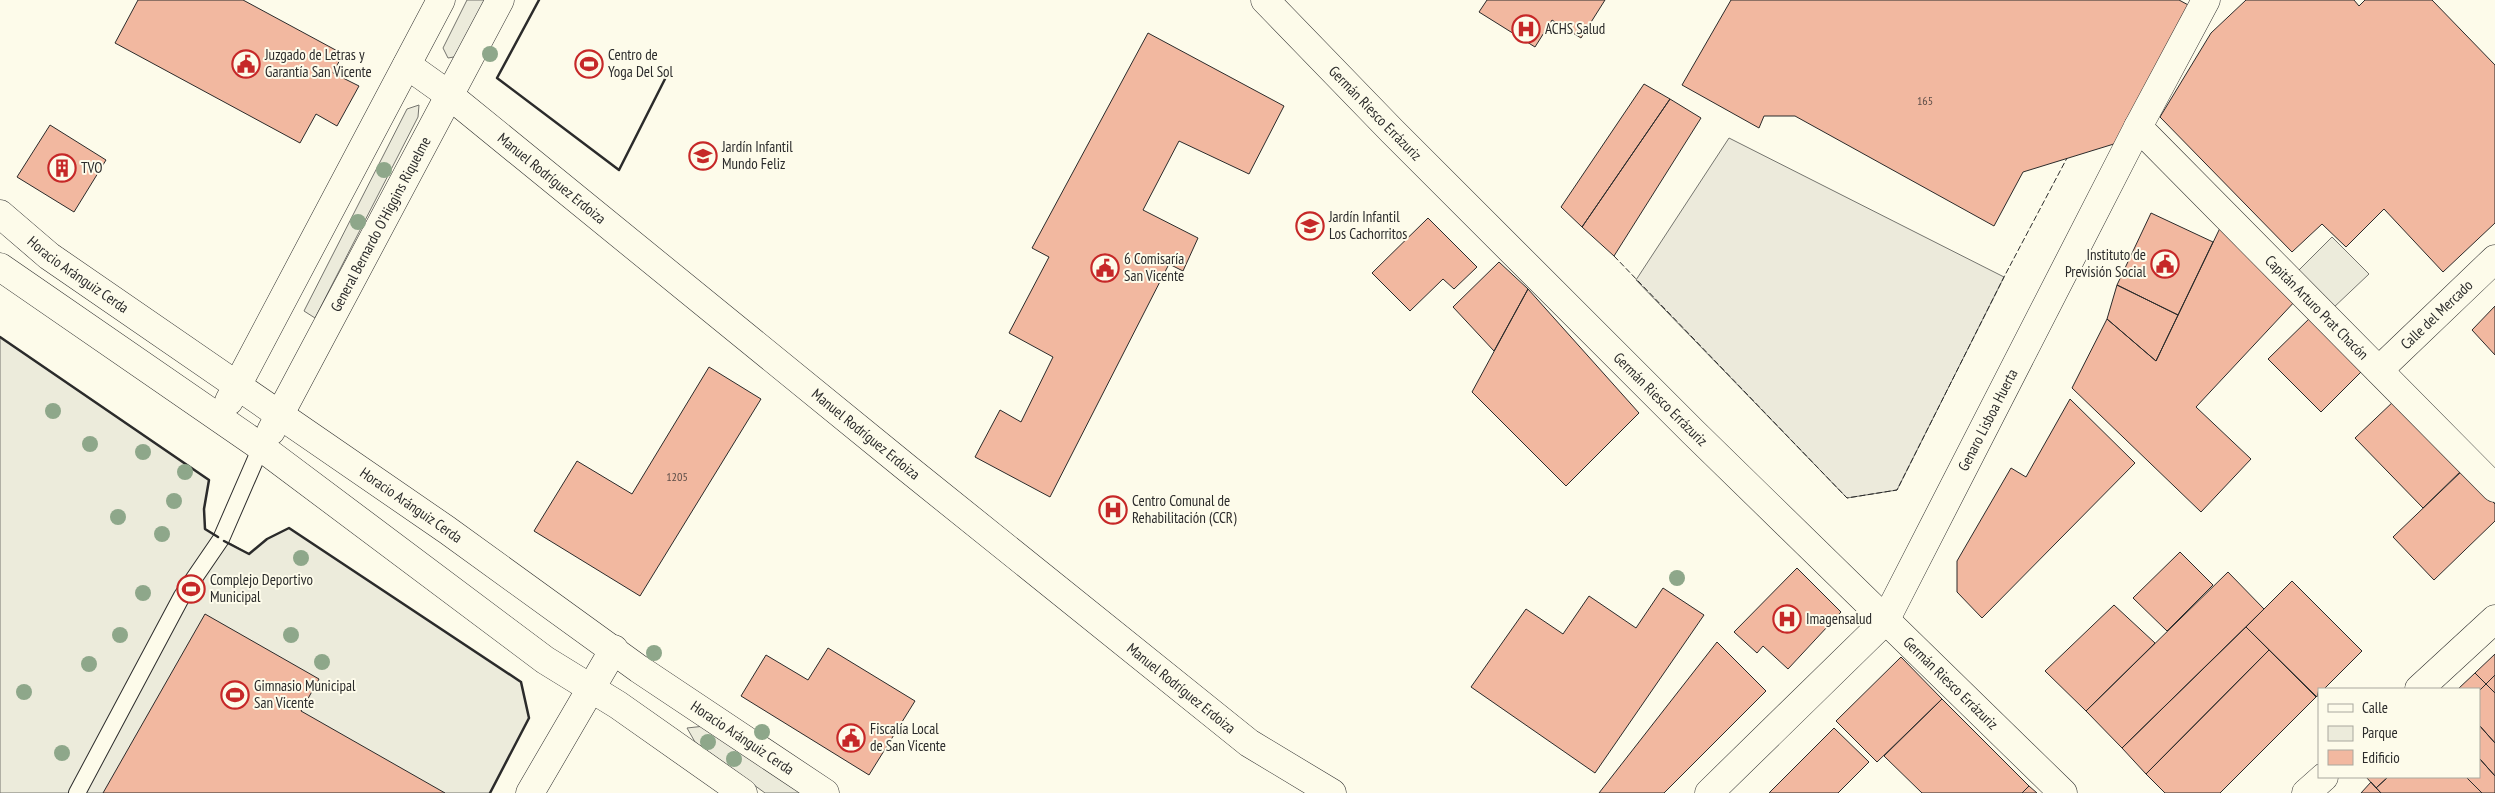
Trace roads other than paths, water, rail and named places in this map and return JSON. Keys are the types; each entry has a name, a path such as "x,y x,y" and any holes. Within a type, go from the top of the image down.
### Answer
{"street":[{"path":"218,419 238,386 441,0"},
{"name":"General Bernardo O'Higgins Riquelme","path":"261,447 282,415 500,0"},
{"name":"Germán Riesco Errázuriz","path":"1265,0 1392,131 1885,621 2063,793"},
{"name":"Genaro Lisboa Huerta","path":"1709,793 1885,621 2138,126 2206,0"},
{"name":"Manuel Rodríguez Erdoiza","path":"407,65 449,94 907,468 1249,743 1332,793"},
{"name":"Capitán Arturo Prat Chacón","path":"2138,126 2494,484"},
{"name":"Horacio Aránguiz Cerda","path":"0,214 49,256 282,415 614,649 639,669 825,793"},
{"name":"Calle del Mercado","path":"2379,370 2495,259"},
{"path":"0,267 261,447 546,660 591,687 742,793"},
{"path":"2420,688 2495,619"},
{"path":"530,793 614,649"},
{"path":"2306,793 2323,778"}],"lane":[{"path":"77,793 182,596 221,539 261,447"}],"place":[{"name":"ACHS Salud","path":"1526,29"},
{"name":"Juzgado de Letras y Garantía San Vicente","path":"246,64"},
{"name":"Centro de Yoga Del Sol","path":"589,64"},
{"name":"Jardín Infantil Mundo Feliz","path":"703,156"},
{"name":"TVO","path":"62,168"},
{"name":"Jardín Infantil Los Cachorritos","path":"1310,226"},
{"name":"Instituto de Previsión Social","path":"2165,264"},
{"name":"6 Comisaría San Vicente","path":"1105,268"},
{"name":"Centro Comunal de Rehabilitación (CCR)","path":"1113,510"},
{"name":"Complejo Deportivo Municipal","path":"191,589"},
{"name":"Imagensalud","path":"1787,619"},
{"name":"Gimnasio Municipal San Vicente","path":"235,695"},
{"name":"Fiscalía Local de San Vicente","path":"851,738"}]}
